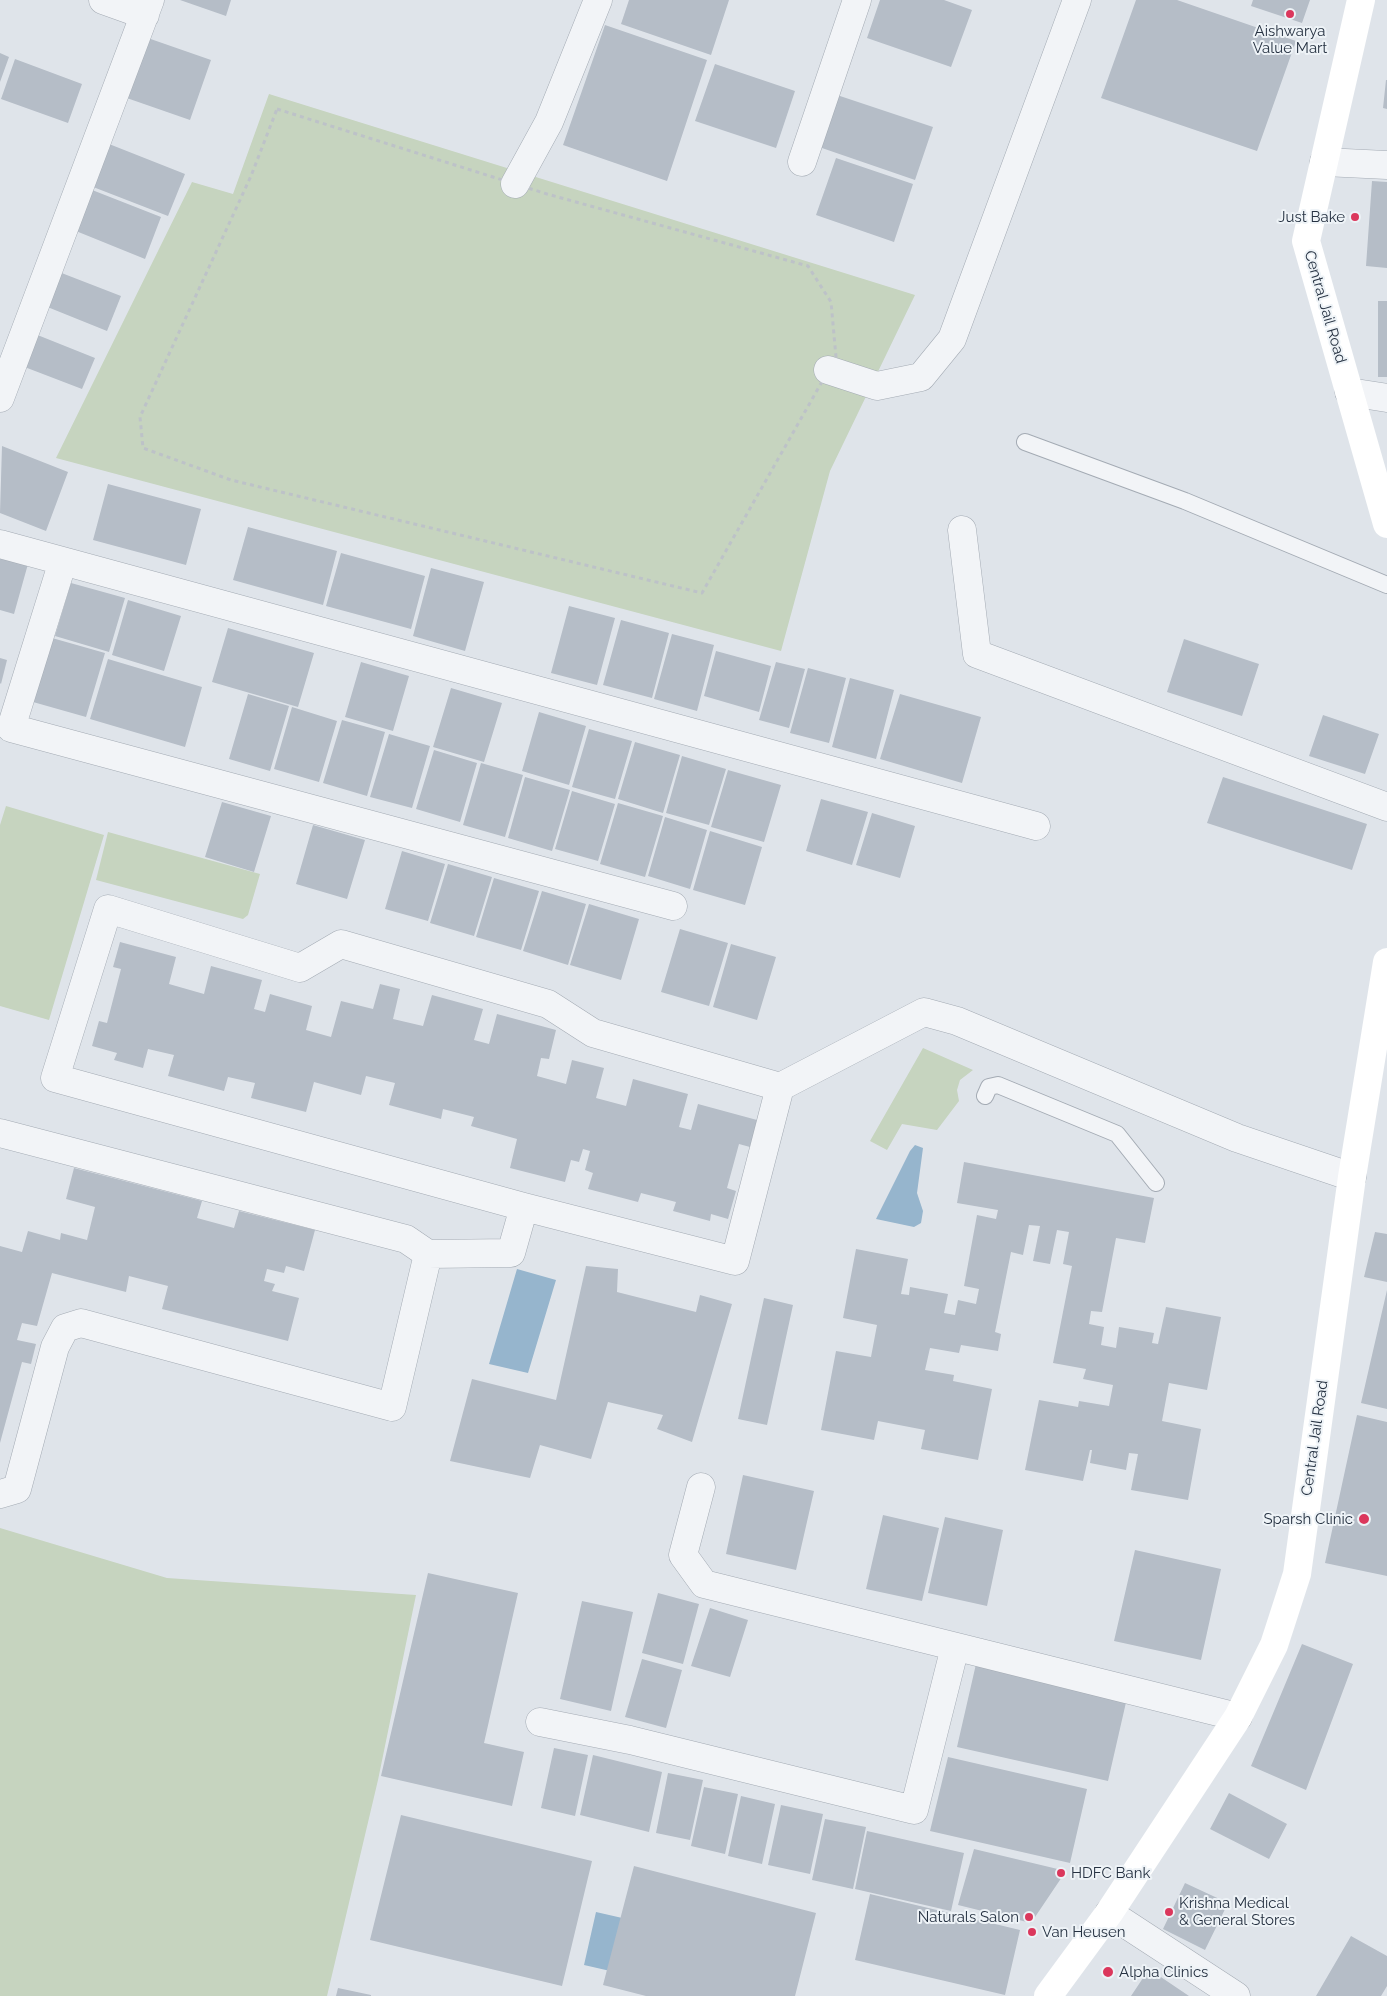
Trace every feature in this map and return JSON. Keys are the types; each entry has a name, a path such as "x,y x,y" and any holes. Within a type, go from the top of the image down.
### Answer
{"main road":[{"name":"Central Jail Road","path":"1361,0 1306,241 1387,524"},
{"name":"Central Jail Road","path":"1048,1996 1109,1913 1238,1717 1274,1645 1297,1574 1352,1177 1387,962"}],"street":[{"path":"0,398 148,8 104,0"},
{"path":"514,184 549,122 598,0"},
{"path":"802,162 857,0"},
{"path":"828,370 877,386 921,377 952,339 1077,0"},
{"path":"1324,162 1387,165"},
{"path":"1349,392 1387,398"},
{"path":"962,530 977,654 1387,807"},
{"path":"0,544 1036,826"},
{"path":"63,561 12,728 672,906"},
{"path":"780,1086 735,1261 524,1207 55,1078 108,909 300,968 341,944 548,1004 593,1033 780,1086 924,1012 957,1021 1237,1138 1352,1177"},
{"path":"0,1133 406,1239 428,1254 511,1253 524,1207"},
{"path":"0,1494 17,1489 55,1347 65,1328 81,1323 392,1407 428,1254"},
{"path":"700,1487 683,1555 704,1584 1238,1717"},
{"path":"540,1722 630,1740 914,1810 955,1646"},
{"path":"1109,1913 1236,1996"}],"lane":[{"path":"1025,442 1185,501 1387,585"},
{"path":"985,1096 989,1087 998,1085 1117,1134 1156,1183"}],"path":[{"path":"277,109 514,184 808,266 831,302 836,357 702,593 231,480 143,448 140,417 251,176 277,109"}],"green space":[{"path":"269,94 915,295 830,471 781,651 56,458 192,182 233,194"},
{"path":"6,806 104,835 49,1020 0,1006 0,825"},
{"path":"108,832 260,874 248,915 243,919 96,880"},
{"path":"923,1048 973,1070 960,1080 957,1090 959,1101 937,1130 902,1124 887,1150 870,1141"},
{"path":"0,1528 167,1578 416,1595 378,1780 327,1996 0,1996"}],"water":[{"path":"915,1145 923,1148 917,1193 923,1211 921,1223 914,1227 876,1219 910,1151"},
{"path":"517,1269 556,1280 528,1373 489,1364"},
{"path":"596,1912 631,1920 619,1973 584,1965"}],"building":[{"path":"180,0 231,0 226,16"},
{"path":"629,0 729,0 711,55 621,24"},
{"path":"880,0 944,0 972,10 951,67 867,38"},
{"path":"1136,0 1177,0 1296,41 1257,151 1101,98"},
{"name":"Aishwarya Value Mart","path":"1253,0 1310,0 1302,23 1251,6"},
{"path":"605,25 707,60 667,181 563,145"},
{"path":"142,36 211,60 190,120 121,96"},
{"path":"0,53 9,57 0,82"},
{"path":"15,59 82,84 68,123 1,99"},
{"path":"715,64 795,91 776,148 695,121"},
{"path":"1387,80 1387,109 1383,108"},
{"path":"837,95 933,127 915,180 819,147"},
{"path":"104,142 185,174 168,216 88,185"},
{"path":"836,158 913,184 894,242 816,215"},
{"path":"1372,181 1387,182 1387,268 1366,266"},
{"path":"87,188 161,217 145,259 71,229"},
{"path":"59,272 121,296 107,331 45,306"},
{"path":"1378,301 1387,301 1387,377 1378,377"},
{"path":"35,334 95,358 82,389 22,366"},
{"path":"2,446 68,472 46,531 0,513"},
{"path":"108,484 201,509 186,565 93,540"},
{"path":"248,527 337,551 323,605 233,580"},
{"path":"341,553 425,576 411,629 326,606"},
{"path":"0,556 28,564 14,614 0,610"},
{"path":"431,568 484,582 465,651 413,636"},
{"path":"71,583 125,598 109,652 55,636"},
{"path":"128,600 181,616 164,671 112,655"},
{"path":"569,606 615,618 597,685 551,673"},
{"path":"621,620 669,633 652,698 603,685"},
{"path":"228,628 314,653 298,707 212,682"},
{"path":"672,634 714,645 697,711 654,699"},
{"path":"45,636 105,653 86,717 26,700"},
{"path":"1184,639 1259,664 1242,716 1167,692"},
{"path":"716,651 771,666 759,712 704,696"},
{"path":"0,658 7,660 1,684 0,683"},
{"path":"108,659 202,687 185,747 90,719"},
{"path":"361,662 409,676 393,731 345,717"},
{"path":"776,662 805,669 789,728 759,720"},
{"path":"808,668 846,678 829,743 790,733"},
{"path":"850,678 894,690 876,759 832,747"},
{"path":"451,688 502,703 484,762 433,747"},
{"path":"248,694 289,706 270,771 229,759"},
{"path":"900,694 981,717 962,783 880,759"},
{"path":"292,707 337,721 319,782 274,769"},
{"path":"539,712 586,726 569,785 522,771"},
{"path":"1323,715 1379,734 1365,774 1309,756"},
{"path":"342,720 385,732 367,796 323,783"},
{"path":"589,729 632,741 615,799 572,787"},
{"path":"389,734 430,746 412,808 370,797"},
{"path":"635,742 680,755 663,813 618,799"},
{"path":"434,750 477,763 460,822 416,809"},
{"path":"682,756 726,769 709,825 666,813"},
{"path":"481,763 523,775 505,837 463,825"},
{"path":"728,770 781,785 764,842 711,827"},
{"path":"525,777 570,790 552,851 508,838"},
{"path":"1223,777 1367,824 1352,870 1207,823"},
{"path":"572,791 615,804 598,861 555,849"},
{"path":"821,799 868,812 852,865 806,851"},
{"path":"222,802 271,816 254,872 205,857"},
{"path":"618,803 663,816 645,877 600,864"},
{"path":"872,813 915,826 900,878 856,865"},
{"path":"665,817 707,830 690,889 648,876"},
{"path":"313,825 365,840 347,899 296,884"},
{"path":"710,831 762,847 745,905 693,890"},
{"path":"402,851 445,864 428,921 385,909"},
{"path":"448,864 492,877 474,936 430,923"},
{"path":"494,878 539,891 521,950 476,937"},
{"path":"542,891 586,904 568,965 523,951"},
{"path":"589,904 639,919 621,980 570,965"},
{"path":"680,929 728,943 709,1006 661,992"},
{"path":"120,942 176,957 169,984 204,994 211,966 262,980 254,1009 265,1012 270,994 312,1006 306,1030 331,1037 341,1001 373,1009 380,984 400,989 393,1019 423,1026 432,995 483,1009 474,1040 489,1044 497,1014 556,1030 549,1059 541,1058 537,1076 566,1084 572,1060 604,1068 596,1098 626,1106 633,1079 688,1094 679,1127 691,1130 698,1104 757,1120 750,1147 739,1144 727,1188 736,1191 728,1219 711,1214 710,1221 673,1211 676,1202 641,1193 638,1202 588,1189 593,1173 585,1170 590,1151 583,1149 579,1162 571,1160 565,1182 510,1168 517,1139 471,1126 474,1117 443,1109 441,1119 389,1105 395,1083 366,1076 361,1095 314,1082 306,1112 251,1098 255,1083 228,1077 224,1091 168,1076 174,1055 148,1049 143,1068 114,1060 117,1053 92,1046 99,1021 107,1023 121,969 113,967"},
{"path":"731,944 776,957 757,1020 713,1007"},
{"path":"964,1162 1154,1198 1145,1243 1116,1238 1102,1312 1091,1311 1089,1324 1104,1327 1101,1345 1116,1348 1119,1327 1154,1333 1152,1343 1158,1344 1166,1307 1221,1317 1207,1390 1169,1383 1162,1421 1201,1429 1188,1500 1131,1490 1138,1454 1129,1453 1126,1470 1090,1463 1092,1450 1090,1450 1083,1481 1025,1470 1039,1400 1078,1407 1079,1401 1109,1406 1113,1385 1083,1379 1086,1369 1053,1363 1072,1266 1063,1264 1069,1232 1057,1230 1050,1264 1033,1261 1040,1226 1029,1225 1023,1255 1011,1252 995,1332 1001,1334 998,1351 961,1345 959,1353 930,1348 925,1370 954,1375 953,1381 992,1389 978,1460 921,1449 925,1430 878,1421 874,1440 821,1430 836,1351 871,1357 877,1325 843,1318 856,1249 908,1259 901,1294 909,1295 910,1287 948,1294 944,1313 955,1315 958,1300 976,1304 979,1289 964,1286 977,1215 996,1219 998,1210 957,1203"},
{"path":"74,1168 202,1201 197,1218 234,1228 239,1211 315,1230 304,1271 286,1266 284,1273 267,1269 264,1281 275,1284 272,1291 299,1298 288,1341 162,1309 168,1286 129,1276 126,1292 52,1273 37,1326 22,1323 17,1340 36,1344 31,1364 22,1362 0,1443 0,1246 22,1252 28,1231 60,1240 61,1233 87,1240 95,1207 66,1199"},
{"path":"1375,1232 1387,1234 1387,1282 1364,1277"},
{"path":"586,1266 618,1269 617,1292 696,1312 700,1295 732,1304 692,1442 657,1429 663,1415 608,1402 591,1459 540,1445 530,1478 450,1461 472,1379 556,1400"},
{"path":"1387,1290 1387,1409 1361,1403"},
{"path":"764,1298 793,1305 767,1425 738,1419"},
{"path":"1357,1415 1387,1422 1387,1576 1325,1563"},
{"path":"743,1475 814,1491 796,1570 726,1554"},
{"path":"883,1515 939,1528 922,1601 866,1589"},
{"path":"945,1517 1003,1530 987,1606 928,1593"},
{"path":"1135,1550 1221,1569 1201,1660 1114,1641"},
{"path":"428,1573 518,1593 484,1743 524,1752 512,1806 381,1776"},
{"path":"658,1593 699,1604 683,1664 642,1653"},
{"path":"582,1601 633,1612 611,1711 560,1699"},
{"path":"710,1608 748,1620 730,1677 691,1666"},
{"path":"1302,1644 1353,1664 1306,1790 1251,1766"},
{"path":"642,1659 682,1670 666,1728 625,1717"},
{"path":"976,1664 1127,1698 1108,1781 957,1747"},
{"path":"554,1748 588,1755 575,1816 541,1808"},
{"path":"593,1755 662,1772 649,1832 580,1815"},
{"path":"948,1757 1087,1789 1070,1863 930,1831"},
{"path":"668,1773 703,1780 690,1840 656,1833"},
{"path":"704,1787 738,1794 725,1854 691,1846"},
{"path":"1229,1793 1287,1824 1269,1859 1210,1829"},
{"path":"741,1796 775,1804 762,1864 728,1856"},
{"path":"781,1805 823,1814 810,1874 768,1865"},
{"path":"401,1815 592,1861 562,1986 370,1940"},
{"path":"825,1819 866,1827 853,1889 812,1880"},
{"path":"867,1831 964,1853 951,1911 855,1889"},
{"path":"974,1849 1066,1871 1031,1923 958,1905"},
{"path":"634,1866 816,1913 795,1996 646,1996 603,1985"},
{"path":"1185,1883 1228,1903 1205,1950 1163,1929"},
{"path":"870,1894 1020,1930 1005,1995 855,1960"},
{"path":"1351,1936 1387,1956 1387,1986 1381,1996 1316,1996"},
{"path":"1149,1969 1189,1996 1131,1996"},
{"path":"338,1988 371,1995 371,1996 336,1996"}],"place":[{"name":"Aishwarya Value Mart","path":"1290,14"},
{"name":"Just Bake","path":"1355,217"},
{"name":"Sparsh Clinic","path":"1364,1519"},
{"name":"HDFC Bank","path":"1061,1873"},
{"name":"Krishna Medical & General Stores","path":"1169,1912"},
{"name":"Naturals Salon","path":"1029,1917"},
{"name":"Van Heusen","path":"1032,1932"},
{"name":"Alpha Clinics","path":"1108,1972"}]}
